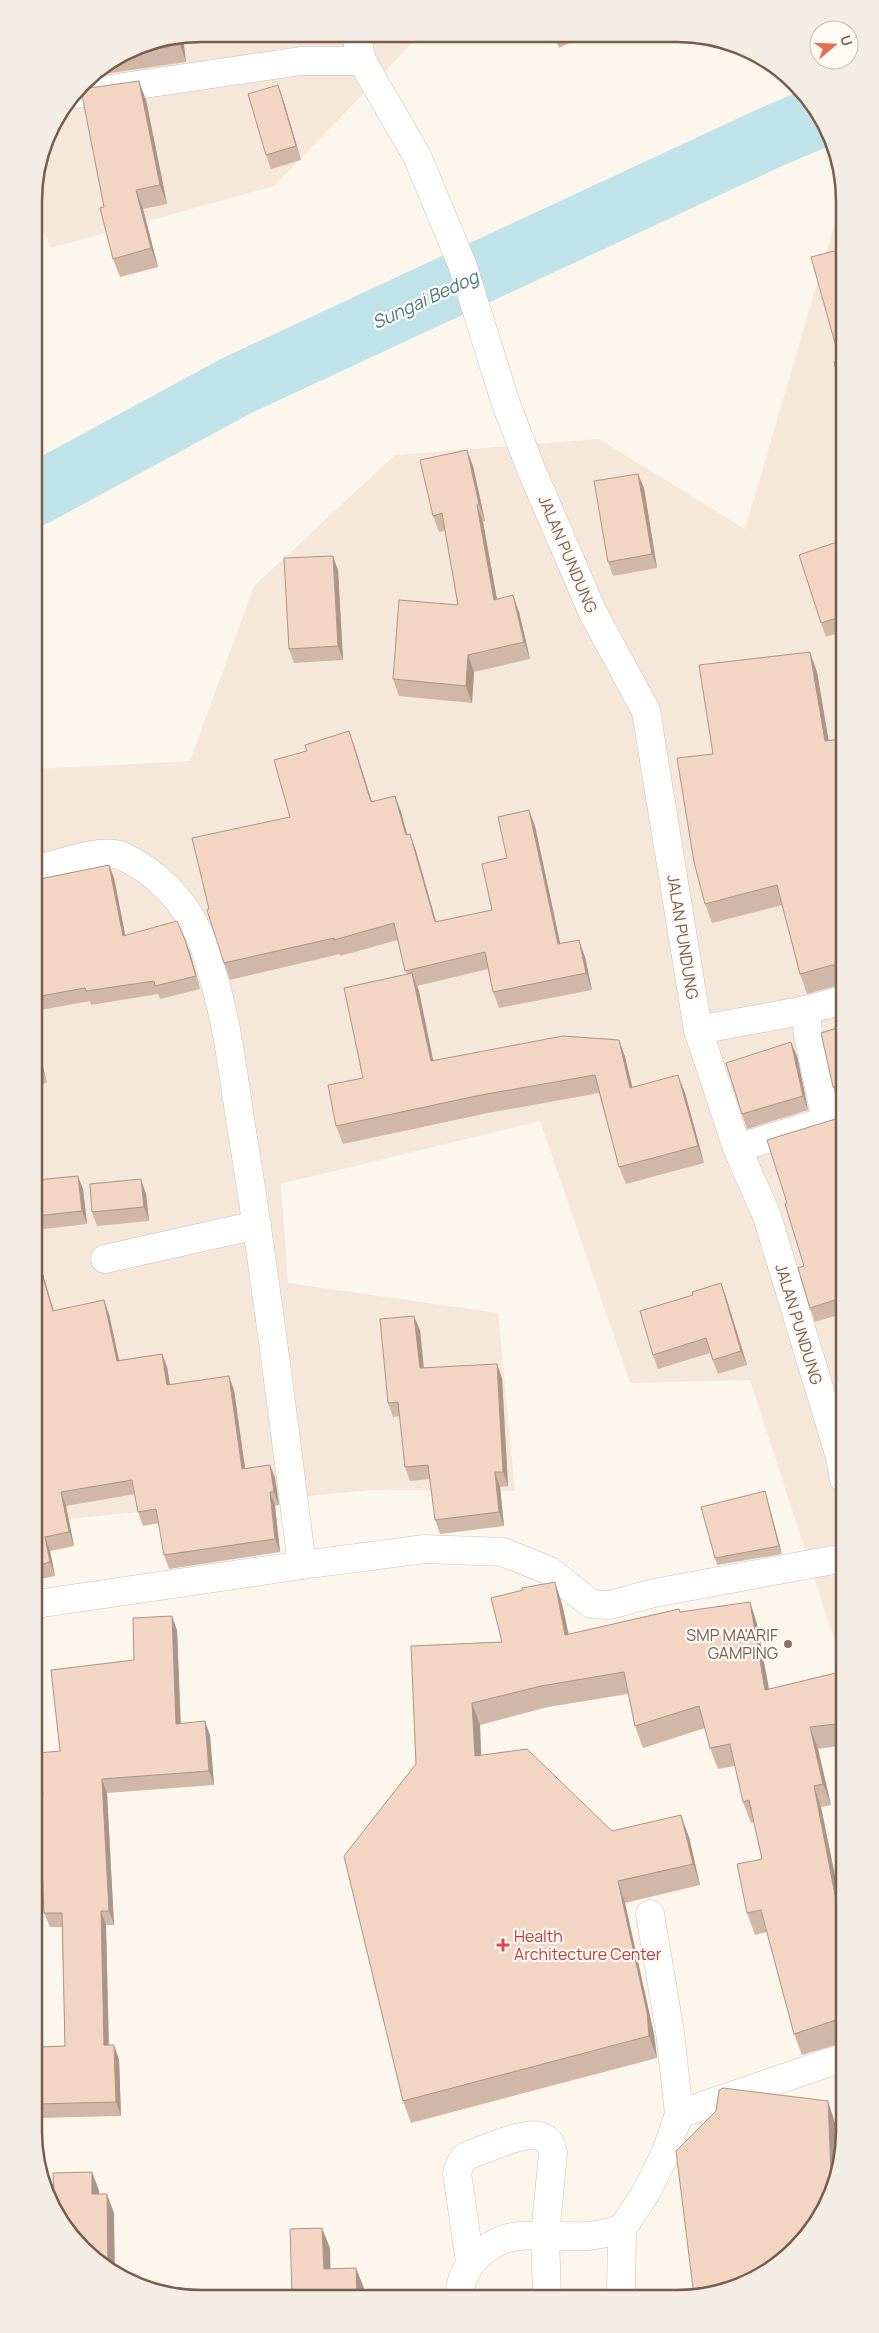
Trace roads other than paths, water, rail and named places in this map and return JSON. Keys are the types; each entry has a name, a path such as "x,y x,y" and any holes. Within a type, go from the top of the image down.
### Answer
{"street":[{"name":"JALAN PUNDUNG","path":"358,43 362,61 417,156 462,264 506,404 531,470 593,613 646,711 698,1030 738,1148 767,1216 836,1444"},
{"path":"86,93 301,61 362,61"},
{"path":"43,868 94,855 119,855 140,866 164,884 184,906 199,933 230,1041 258,1225 302,1565"},
{"path":"698,1030 806,1010 836,1002"},
{"path":"738,1148 835,1118 808,1035 806,1010"},
{"path":"105,1259 258,1225"},
{"path":"42,1603 425,1549 504,1552 550,1571 591,1604 610,1605 654,1593 836,1559"},
{"path":"621,2290 622,2229 648,2191 666,2152 679,2114 670,2032 650,1914"},
{"path":"679,2114 836,2060"},
{"path":"470,2262 457,2172 460,2163 466,2157 515,2138 540,2136 548,2139 552,2146 545,2236 547,2290"},
{"path":"459,2290 459,2285 470,2262 497,2243 517,2236 590,2236 622,2229"}],"waterway":[{"name":"Sungai Bedog","path":"43,491 236,386 769,138 813,119"}],"place":[{"name":"SMP MA'ARIF GAMPING","path":"788,1644"},
{"name":"Health Architecture Center","path":"503,1945"}]}
